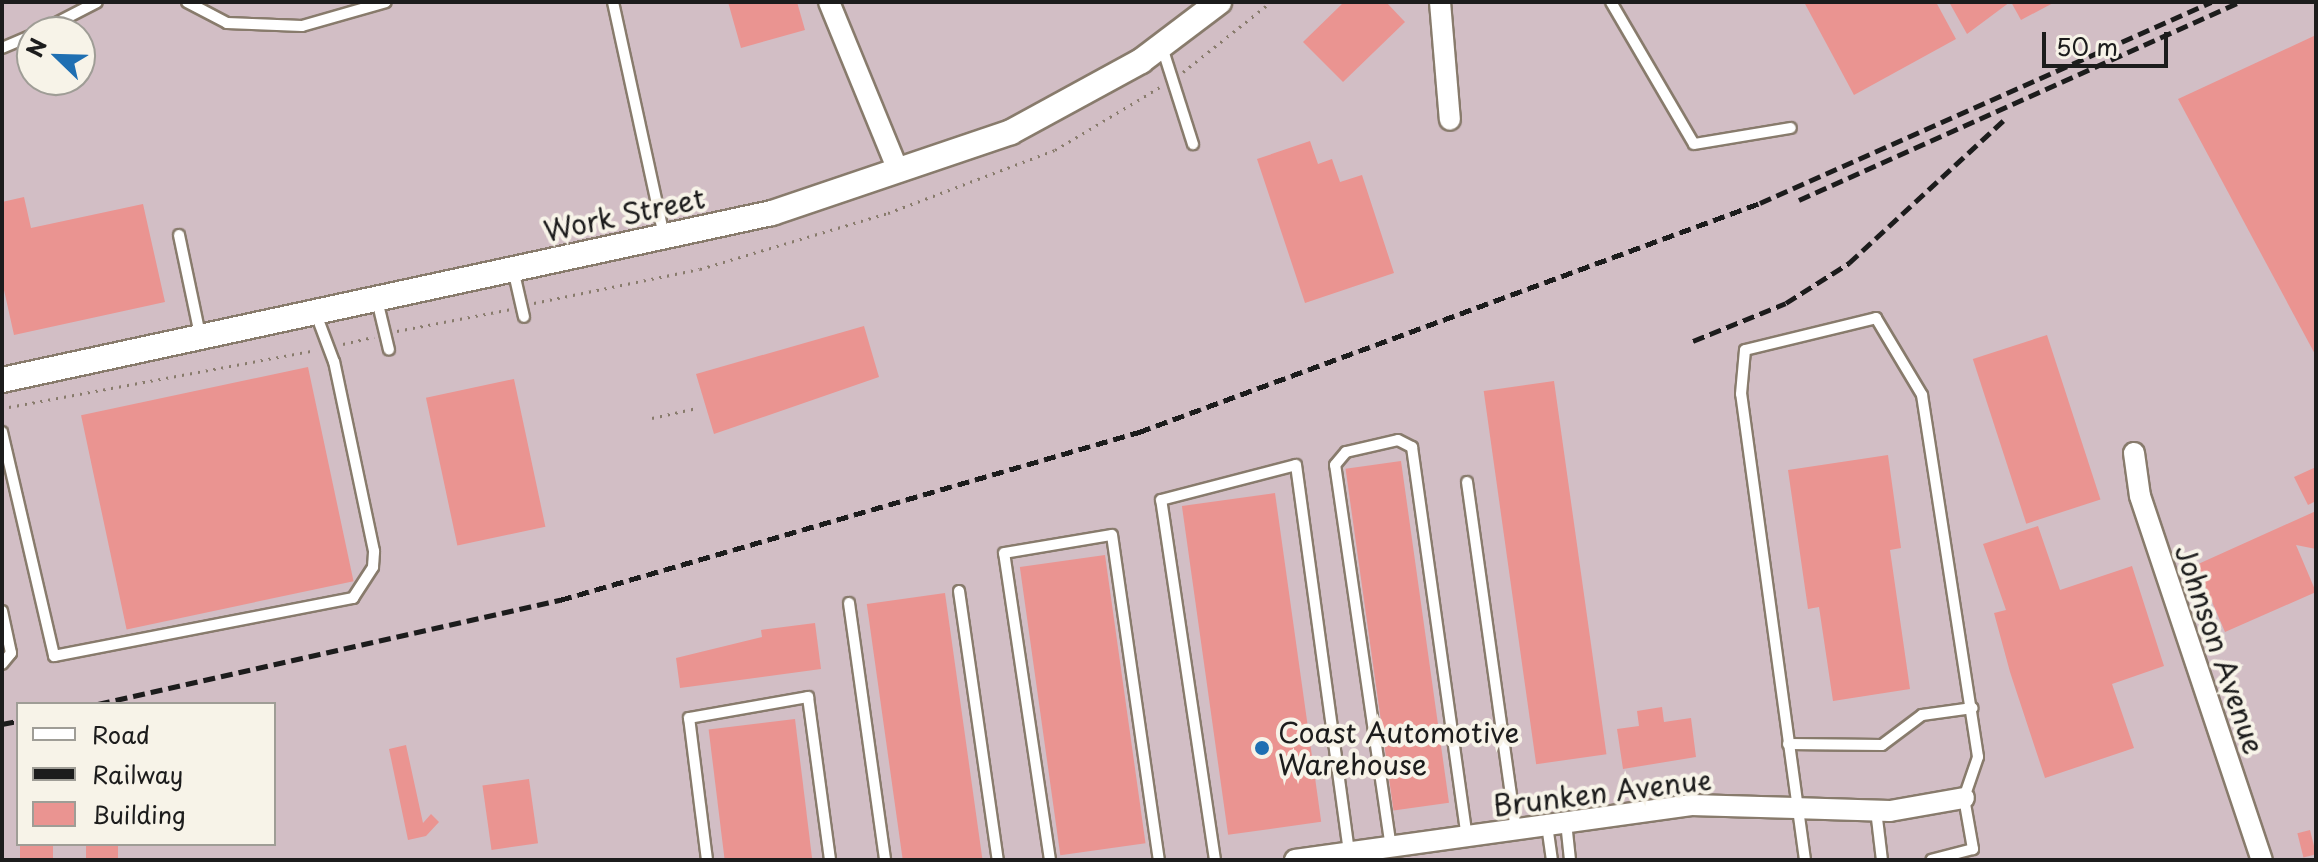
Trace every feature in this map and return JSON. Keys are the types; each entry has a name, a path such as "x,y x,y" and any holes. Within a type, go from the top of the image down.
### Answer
{"street":[{"path":"829,2 898,170"},
{"name":"Work Street","path":"2,380 772,213 1011,132 1162,46 1219,2"},
{"path":"1440,2 1450,120"},
{"name":"Johnson Avenue","path":"2134,453 2140,496 2262,860"},
{"name":"Brunken Avenue","path":"1295,860 1350,856 1467,836 1691,805 1876,810 1964,798"}],"lane":[{"path":"70,16 97,2"},
{"path":"187,2 227,23 302,26 386,2"},
{"path":"613,2 664,236"},
{"path":"1611,2 1694,144 1791,128"},
{"path":"1162,46 1193,144"},
{"path":"179,235 200,337"},
{"path":"513,269 524,317"},
{"path":"377,299 389,350"},
{"path":"2,432 54,656 353,598 373,567 374,551 334,362 315,312"},
{"path":"1805,860 1795,807 1741,394 1745,350 1876,318 1922,395 1973,708 1978,757 1964,798 1973,849 1931,860"},
{"path":"1391,848 1335,465 1346,452 1398,440 1412,447 1467,836"},
{"path":"1215,860 1161,500 1296,465 1350,856"},
{"path":"1467,482 1516,829"},
{"path":"1050,860 1004,553 1112,535 1159,860"},
{"path":"959,591 998,860"},
{"path":"849,603 885,860"},
{"path":"2,611 11,653 2,664"},
{"path":"707,860 689,718 808,697 830,860"},
{"path":"1788,744 1876,746 1922,715 1973,708"},
{"path":"1876,810 1882,860"},
{"path":"1552,860 1556,824"},
{"path":"1556,824 1570,860"}],"path":[{"path":"652,418 697,408"}],"shaded area":[{"path":"2,2 2316,2 2316,860 2,860"}],"building":[{"path":"728,2 797,2 805,30 741,48"},
{"path":"1344,2 1386,2 1405,22 1343,82 1303,42"},
{"path":"1804,2 1936,2 1956,39 1854,95"},
{"path":"1949,2 2010,2 1967,34"},
{"path":"2011,2 2055,2 2021,20"},
{"path":"2316,35 2316,356 2178,99"},
{"path":"1310,141 1318,164 1332,159 1340,182 1362,175 1394,273 1305,303 1257,159"},
{"path":"24,197 31,228 143,204 165,302 14,335 2,281 2,202"},
{"path":"864,326 879,377 714,434 696,374"},
{"path":"2047,335 2100,500 2026,524 1973,359"},
{"path":"308,367 354,581 127,629 81,415"},
{"path":"514,379 545,527 457,545 426,398"},
{"path":"1554,381 1606,754 1536,764 1484,391"},
{"path":"1888,455 1901,548 1890,550 1910,689 1833,701 1819,607 1808,609 1788,470"},
{"path":"1401,461 1449,803 1394,810 1346,469"},
{"path":"2316,467 2316,501 2308,505 2294,477"},
{"path":"1275,493 1321,822 1228,835 1182,506"},
{"path":"2316,511 2316,549 2296,545 2316,592 2225,632 2196,565"},
{"path":"2038,526 2060,590 2132,566 2164,666 2112,684 2134,748 2045,778 1994,613 2006,610 1983,544"},
{"path":"1105,555 1145,843 1060,855 1020,567"},
{"path":"945,593 983,860 903,860 867,604"},
{"path":"815,623 821,669 680,688 676,658 762,637 761,630"},
{"path":"1662,707 1664,722 1691,718 1696,757 1623,769 1617,729 1639,726 1637,711"},
{"path":"795,719 812,860 725,860 709,730"},
{"path":"406,745 423,823 431,814 439,822 426,836 408,840 389,749"},
{"path":"529,779 538,843 492,850 482,786"},
{"path":"2310,830 2316,854 2303,857 2297,833"},
{"path":"20,846 53,846 53,860 20,860"},
{"path":"86,846 118,846 118,860 86,860"}],"railway":[{"path":"107,702 560,600 1139,432 1760,203 2211,2"},
{"path":"1799,200 2240,2"},
{"path":"1693,341 1786,303 1849,263 2004,120"},
{"path":"2,724 16,721"}],"place":[{"name":"Coast Automotive Warehouse","path":"1262,748"}]}
